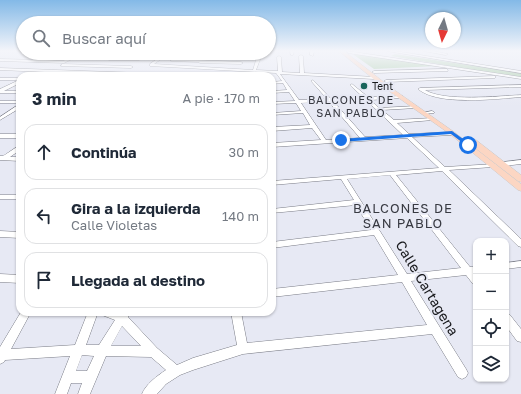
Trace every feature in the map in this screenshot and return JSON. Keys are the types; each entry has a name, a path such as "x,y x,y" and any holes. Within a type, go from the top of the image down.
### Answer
{"main road":[{"path":"368,69 401,98 424,113 433,116 521,188"},
{"path":"373,73 503,164 521,179"}],"street":[{"path":"11,69 85,72"},
{"path":"223,69 266,72"},
{"path":"278,69 278,73 324,141"},
{"path":"302,69 302,74"},
{"path":"416,70 421,69"},
{"path":"278,73 373,73 444,69"},
{"path":"464,69 521,78"},
{"path":"505,69 521,72"},
{"path":"416,70 461,99"},
{"path":"486,73 521,90"},
{"path":"386,81 495,77"},
{"path":"0,79 16,80"},
{"path":"313,81 364,139"},
{"path":"0,91 16,82"},
{"path":"276,83 284,82"},
{"path":"352,85 444,169 521,244"},
{"path":"521,86 420,89 425,93 461,99 521,96"},
{"path":"0,91 16,92"},
{"path":"276,92 290,91"},
{"path":"276,102 401,98"},
{"path":"0,102 16,102"},
{"path":"379,109 416,107"},
{"path":"0,119 16,109"},
{"path":"276,114 304,112"},
{"path":"0,115 7,115"},
{"path":"392,122 433,116"},
{"path":"276,129 314,126"},
{"path":"276,145 452,133"},
{"path":"1,136 16,136"},
{"path":"3,158 16,150"},
{"path":"3,158 16,158"},
{"path":"503,164 521,162"},
{"path":"276,183 493,165"},
{"path":"391,173 472,270"},
{"name":"Calle Cartagena","path":"343,177 462,373"},
{"path":"0,204 5,197 16,197"},
{"path":"276,211 359,202"},
{"path":"276,244 377,232"},
{"path":"0,234 16,235"},
{"path":"509,266 521,264"},
{"path":"276,293 472,270"},
{"path":"0,278 16,279"},
{"path":"1,356 24,316"},
{"path":"61,394 91,316"},
{"path":"84,394 90,377 103,350 123,316"},
{"path":"125,316 153,352 176,371"},
{"path":"237,316 243,349"},
{"path":"509,322 521,337"},
{"path":"148,394 162,380 176,371 193,364 243,349 435,328"},
{"path":"1,356 78,350 153,352"},
{"path":"68,377 90,377"}],"green space":[{"path":"470,69 497,69 521,73 521,78"}],"place":[{"name":"Tent","path":"364,86"}],"district":[{"name":"BALCONES DE SAN PABLO","path":"351,106"},
{"name":"BALCONES DE SAN PABLO","path":"403,216"}],"route":[{"path":"341,140 452,133 468,145"}]}
